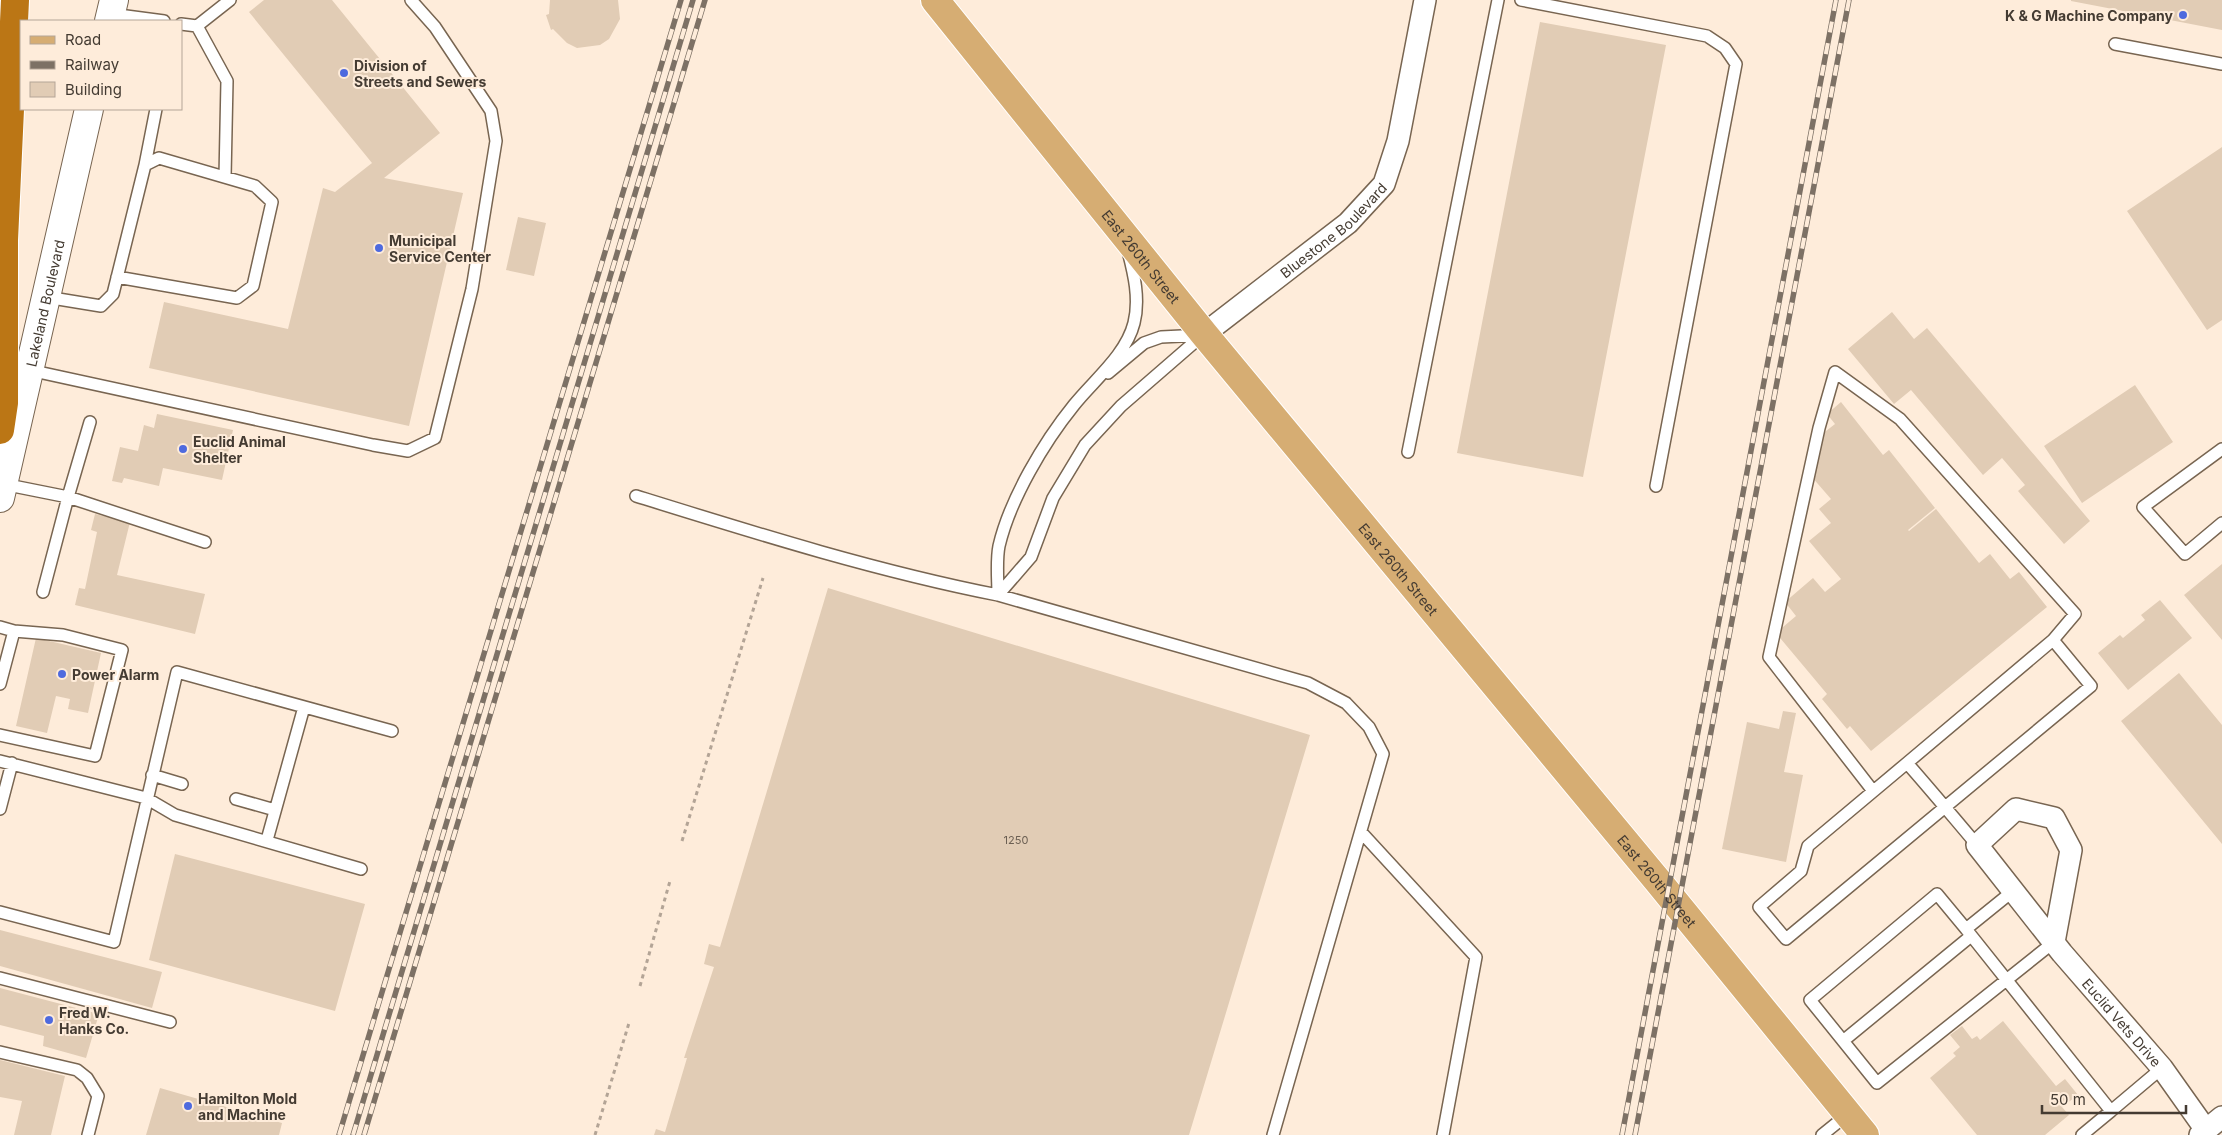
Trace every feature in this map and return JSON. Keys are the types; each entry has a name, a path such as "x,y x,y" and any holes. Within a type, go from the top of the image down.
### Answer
{"highway":[{"path":"0,430 4,403 4,240 15,0"}],"main road":[{"name":"East 260th Street","path":"935,0 1204,334 1657,880 1865,1135"}],"street":[{"name":"Bluestone Boulevard","path":"1204,334 1348,223 1384,184 1398,141 1425,0"},
{"name":"Lakeland Boulevard","path":"2,491 89,110"},
{"path":"1977,845 2016,809 2054,818 2071,850 2054,942"},
{"name":"Euclid Vets Drive","path":"1977,845 2054,942 2162,1068 2203,1132"},
{"path":"2203,1132 2222,1117"}],"lane":[{"path":"182,24 197,26 230,0"},
{"path":"29,370 382,447 408,451 435,438 472,289 496,141 491,111 435,28 411,0"},
{"path":"1408,452 1498,0"},
{"path":"1521,0 1707,36 1725,48 1736,64 1656,486"},
{"path":"112,12 158,20"},
{"path":"197,26 227,81 225,177"},
{"path":"2116,44 2222,64"},
{"path":"46,297 101,306 113,294 145,165 156,110"},
{"path":"117,277 237,298 253,286 272,202 255,186 225,177 158,158 145,165"},
{"path":"998,595 999,547 1020,491 1044,444 1127,341 1134,324 1137,303 1133,272 1124,234"},
{"path":"1088,389 1144,343 1160,336 1204,334"},
{"path":"998,595 1031,557 1053,498 1085,445 1120,406 1204,334"},
{"path":"1874,791 1769,657 1819,428 1835,372 1900,418 2075,614 2053,640 1908,763 1808,846 1802,871 1759,907 1786,939 2091,686 2053,640"},
{"path":"43,592 90,422"},
{"path":"2222,449 2143,507 2185,554 2222,524"},
{"path":"2,491 68,497 205,542"},
{"path":"636,496 866,563 951,586 998,595 1308,683 1346,703 1369,728 1383,754 1273,1135"},
{"path":"0,627 14,631 63,635 122,650 95,756 0,735"},
{"path":"0,684 14,631"},
{"path":"0,912 114,942 146,798 177,672 392,731"},
{"path":"267,840 304,707"},
{"path":"0,761 146,798 175,814 361,869"},
{"path":"0,809 12,763"},
{"path":"1908,763 1977,845"},
{"path":"152,775 182,784"},
{"path":"236,799 276,810"},
{"path":"1361,832 1476,957 1443,1135"},
{"path":"1843,1041 1969,932 2013,891"},
{"path":"2054,942 2007,981 1877,1083 1810,1000 1937,894 1969,932 2007,981 2111,1111"},
{"path":"0,978 170,1022"},
{"path":"0,1052 77,1070 87,1078 98,1096 88,1135"},
{"path":"2082,1135 2162,1068"},
{"path":"1822,1135 1848,1114"}],"path":[{"path":"682,841 763,578"},
{"path":"640,986 670,881"},
{"path":"595,1135 629,1023"}],"building":[{"name":"Municipal Service Center","path":"264,0 332,0 440,133 384,178 463,193 409,426 149,368 164,302 288,329 323,188 335,192 372,163 249,12"},
{"path":"550,0 618,0 620,19 609,39 600,45 577,48 567,43 553,29 551,30 546,15 549,14"},
{"name":"K & G Machine Company","path":"2222,0 2222,30 2071,1"},
{"path":"1540,22 1666,45 1583,477 1457,453"},
{"path":"2222,147 2222,320 2207,330 2127,211"},
{"path":"518,217 546,223 534,276 506,270"},
{"path":"1892,312 1914,339 1927,328 2090,521 2064,544 2018,491 2025,485 2002,458 1983,475 1911,390 1894,404 1848,349"},
{"path":"2135,385 2173,442 2082,503 2044,446"},
{"path":"1841,402 1883,455 1889,450 1935,508 1909,531 1936,509 1979,563 1990,554 2010,579 2019,572 2047,607 1871,751 1850,726 1847,729 1822,699 1827,694 1776,633 1796,616 1785,602 1813,578 1825,592 1841,579 1809,541 1831,523 1819,509 1831,499 1811,476 1821,435 1835,424 1827,414"},
{"name":"Euclid Animal Shelter","path":"157,414 233,430 222,480 163,468 159,486 124,478 122,483 112,481 120,447 138,451 144,425 154,428"},
{"path":"95,514 130,522 117,575 205,594 195,634 75,605 79,588 85,589 97,532 91,530"},
{"path":"2222,564 2222,640 2184,595"},
{"path":"828,588 1310,735 1189,1135 654,1135 656,1129 665,1132 687,1058 684,1058 714,967 704,964 709,944 720,947"},
{"path":"2160,600 2192,638 2128,690 2098,653 2120,635 2123,638 2145,620 2141,615"},
{"name":"Power Alarm","path":"36,638 101,653 88,713 68,709 70,699 56,696 47,733 16,726"},
{"path":"2179,673 2222,725 2222,844 2121,721"},
{"path":"1783,711 1796,713 1784,772 1803,775 1786,862 1722,849 1747,722 1779,729"},
{"path":"175,854 365,904 335,1011 149,960"},
{"path":"0,930 162,972 152,1008 0,966"},
{"name":"Fred W. Hanks Co.","path":"0,988 99,1014 86,1058 43,1046 44,1036 0,1025"},
{"path":"2003,1021 2056,1086 2065,1079 2078,1095 2062,1107 2069,1115 2045,1135 1977,1135 1930,1078 1956,1056 1953,1053 1960,1047 1950,1035 1962,1026 1972,1039 1977,1036 1980,1040"},
{"path":"0,1060 65,1076 51,1135 14,1135 22,1101 0,1097"},
{"name":"Hamilton Mold and Machine","path":"160,1088 282,1123 279,1135 146,1135"}],"railway":[{"path":"339,1135 681,0"},
{"path":"353,1135 693,0"},
{"path":"364,1135 705,0"},
{"path":"1622,1135 1836,0"},
{"path":"1635,1135 1849,0"}],"place":[{"name":"K & G Machine Company","path":"2183,15"},
{"name":"Division of Streets and Sewers","path":"344,73"},
{"name":"Municipal Service Center","path":"379,248"},
{"name":"Euclid Animal Shelter","path":"183,449"},
{"name":"Power Alarm","path":"62,674"},
{"name":"Fred W. Hanks Co.","path":"49,1020"},
{"name":"Hamilton Mold and Machine","path":"188,1106"}]}
